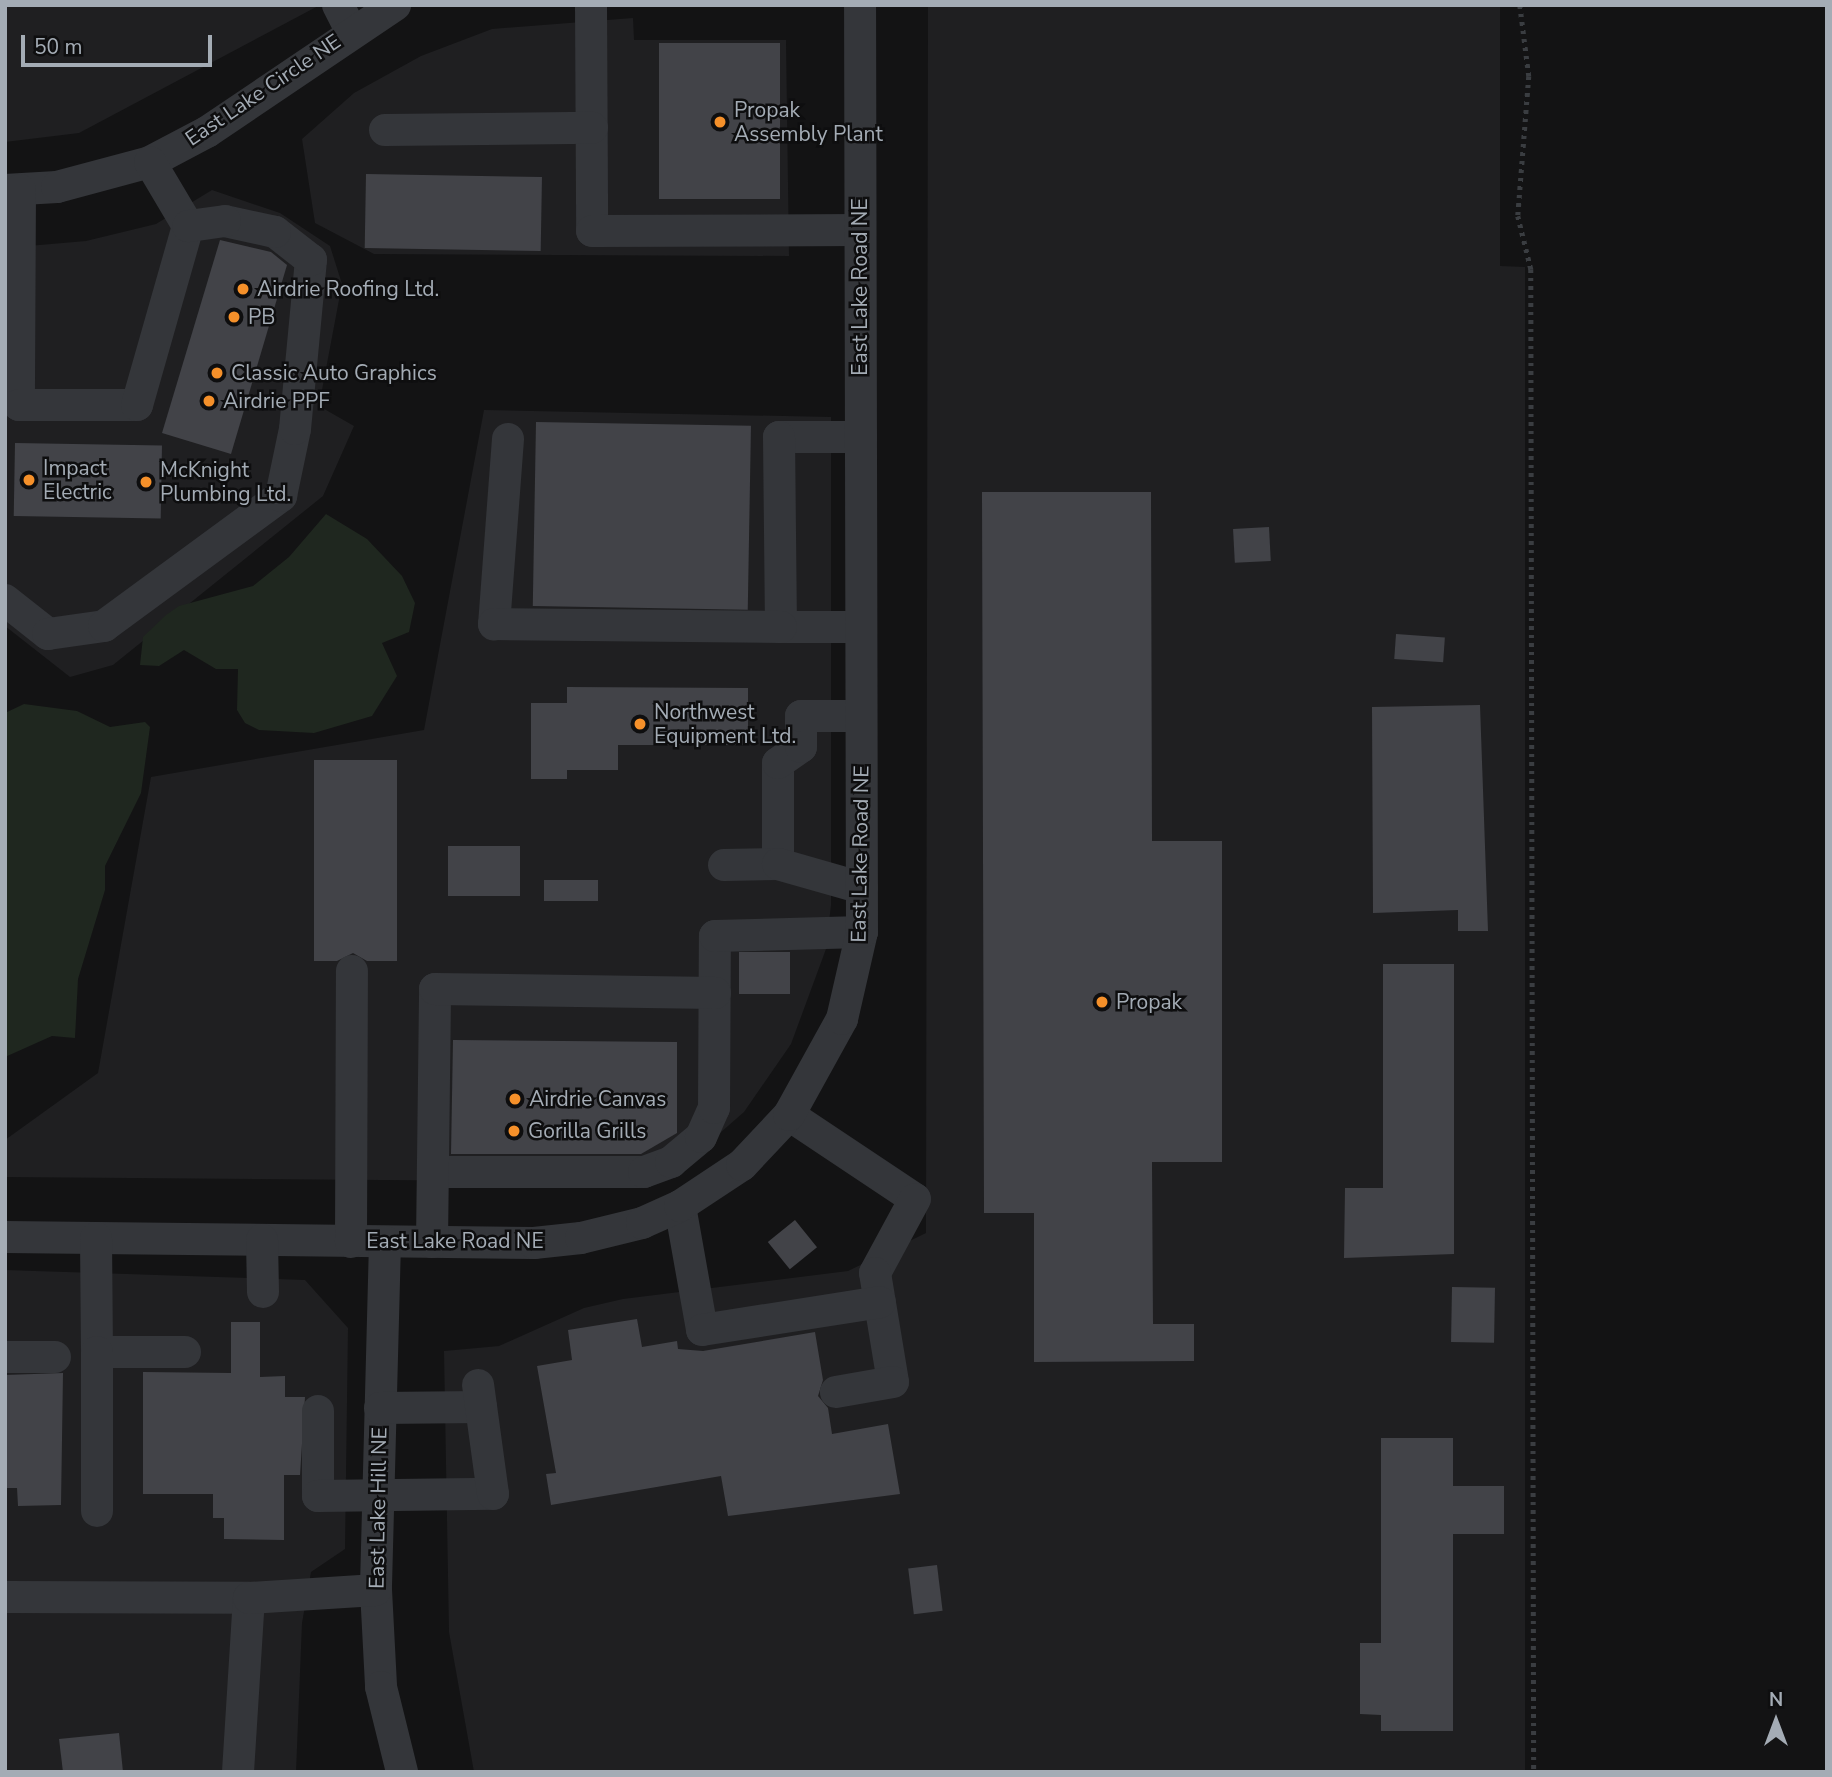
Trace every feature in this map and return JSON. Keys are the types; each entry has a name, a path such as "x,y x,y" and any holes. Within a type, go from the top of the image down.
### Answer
{"street":[{"name":"East Lake Circle NE","path":"13,190 78,183 150,162 206,132 344,18 395,5"},
{"path":"591,5 592,231 860,230"},
{"name":"East Lake Road NE","path":"5,1237 351,1242 582,1238 642,1223 680,1206 742,1165 789,1115 842,1019 862,932 860,5"},
{"path":"385,130 592,128"},
{"path":"13,190 12,417 137,405 188,226 150,162"},
{"path":"5,600 48,634 104,626 281,496 295,429 311,260 275,232 225,221 188,226"},
{"path":"781,627 779,438 860,437"},
{"path":"508,439 494,624 861,627"},
{"path":"778,864 778,763 801,747 801,716 861,716"},
{"path":"724,865 778,864 862,888"},
{"path":"434,1172 644,1172 671,1162 701,1137 714,1108 715,936 862,932"},
{"path":"351,1242 352,971"},
{"path":"432,1242 435,989 715,993"},
{"path":"789,1115 915,1199 875,1273 893,1382 836,1392"},
{"path":"680,1206 702,1330 880,1302"},
{"path":"96,1238 97,1511"},
{"path":"262,1240 263,1292"},
{"name":"East Lake Hill NE","path":"385,1242 376,1590 381,1687 402,1772"},
{"path":"97,1352 185,1352"},
{"path":"5,1357 55,1357"},
{"path":"318,1411 318,1496 493,1494 480,1396 380,1408"},
{"path":"5,1597 249,1598 376,1590"},
{"path":"238,1772 249,1598"}],"path":[{"path":"1520,5 1529,76 1518,216 1531,269 1534,1772"}],"shaded area":[{"path":"5,5 320,5 79,133 5,142"},
{"path":"928,5 1500,5 1500,266 1525,267 1525,1772 474,1772 449,1632 444,1351 499,1346 584,1308 623,1299 848,1271 926,1233"},
{"path":"633,18 634,40 786,40 789,256 374,254 315,223 302,139 354,93 421,56 492,29"},
{"path":"212,190 280,213 330,246 342,284 319,406 354,426 323,496 113,665 70,677 5,626 5,248 86,241 156,224"},
{"path":"484,410 831,417 831,905 826,949 791,1044 744,1112 688,1161 643,1182 5,1177 5,1140 98,1073 151,777 424,730"},
{"path":"326,514 367,539 402,576 415,603 409,632 382,643 397,676 372,716 314,733 259,730 245,723 237,710 238,669 216,669 184,650 159,666 140,665 143,637 166,615 179,606 253,586 289,557"},
{"path":"24,704 77,711 110,727 145,722 150,727 141,793 105,866 105,890 78,979 75,1038 52,1036 5,1057 5,713"},
{"path":"5,1270 305,1280 348,1328 345,1549 311,1572 302,1623 296,1772 5,1772"}],"building":[{"name":"Propak Assembly Plant","path":"659,43 780,43 780,199 659,199"},
{"path":"366,174 542,177 541,251 365,248"},
{"path":"220,240 271,252 287,265 231,454 162,433"},
{"path":"536,422 751,426 748,610 533,606"},
{"path":"15,443 162,446 161,519 14,516"},
{"name":"Propak","path":"982,492 1151,492 1152,841 1222,841 1222,1162 1152,1162 1153,1324 1194,1324 1194,1361 1034,1362 1034,1213 984,1213"},
{"path":"1269,527 1271,561 1235,563 1233,529"},
{"path":"1396,634 1445,637 1443,662 1394,659"},
{"name":"Northwest Equipment Ltd.","path":"567,687 748,688 748,745 618,745 618,770 567,770 567,779 531,779 531,703 567,703"},
{"path":"1480,705 1488,931 1458,931 1458,910 1373,913 1372,707"},
{"path":"314,760 397,760 397,961 367,961 353,953 337,961 314,961"},
{"path":"448,846 520,846 520,896 448,896"},
{"path":"544,880 598,880 598,901 544,901"},
{"path":"739,952 790,952 790,994 739,994"},
{"path":"1383,964 1454,964 1454,1254 1344,1258 1345,1188 1383,1188"},
{"path":"453,1040 677,1042 677,1133 641,1154 451,1154"},
{"path":"795,1220 817,1247 790,1269 768,1242"},
{"path":"1452,1287 1495,1288 1494,1343 1451,1342"},
{"path":"637,1319 642,1347 677,1341 678,1349 703,1351 815,1332 823,1380 818,1396 828,1408 832,1434 888,1424 900,1494 728,1516 721,1476 551,1505 546,1474 556,1473 537,1366 572,1360 568,1330"},
{"path":"231,1322 260,1322 260,1377 285,1376 285,1397 305,1397 300,1475 284,1475 284,1540 224,1539 224,1518 213,1518 213,1494 143,1494 143,1372 231,1373"},
{"path":"63,1373 61,1505 18,1506 17,1488 5,1488 5,1375"},
{"path":"1381,1438 1453,1438 1453,1486 1504,1486 1504,1534 1453,1534 1453,1731 1381,1731 1381,1715 1360,1714 1360,1643 1381,1643"},
{"path":"937,1565 943,1611 914,1614 908,1569"},
{"path":"119,1733 123,1772 63,1772 59,1739"}],"place":[{"name":"Propak Assembly Plant","path":"720,122"},
{"name":"Airdrie Roofing Ltd.","path":"243,289"},
{"name":"PB","path":"234,317"},
{"name":"Classic Auto Graphics","path":"217,373"},
{"name":"Airdrie PPF","path":"209,401"},
{"name":"Impact Electric","path":"29,480"},
{"name":"McKnight Plumbing Ltd.","path":"146,482"},
{"name":"Northwest Equipment Ltd.","path":"640,724"},
{"name":"Propak","path":"1102,1002"},
{"name":"Airdrie Canvas","path":"515,1099"},
{"name":"Gorilla Grills","path":"514,1131"}]}
